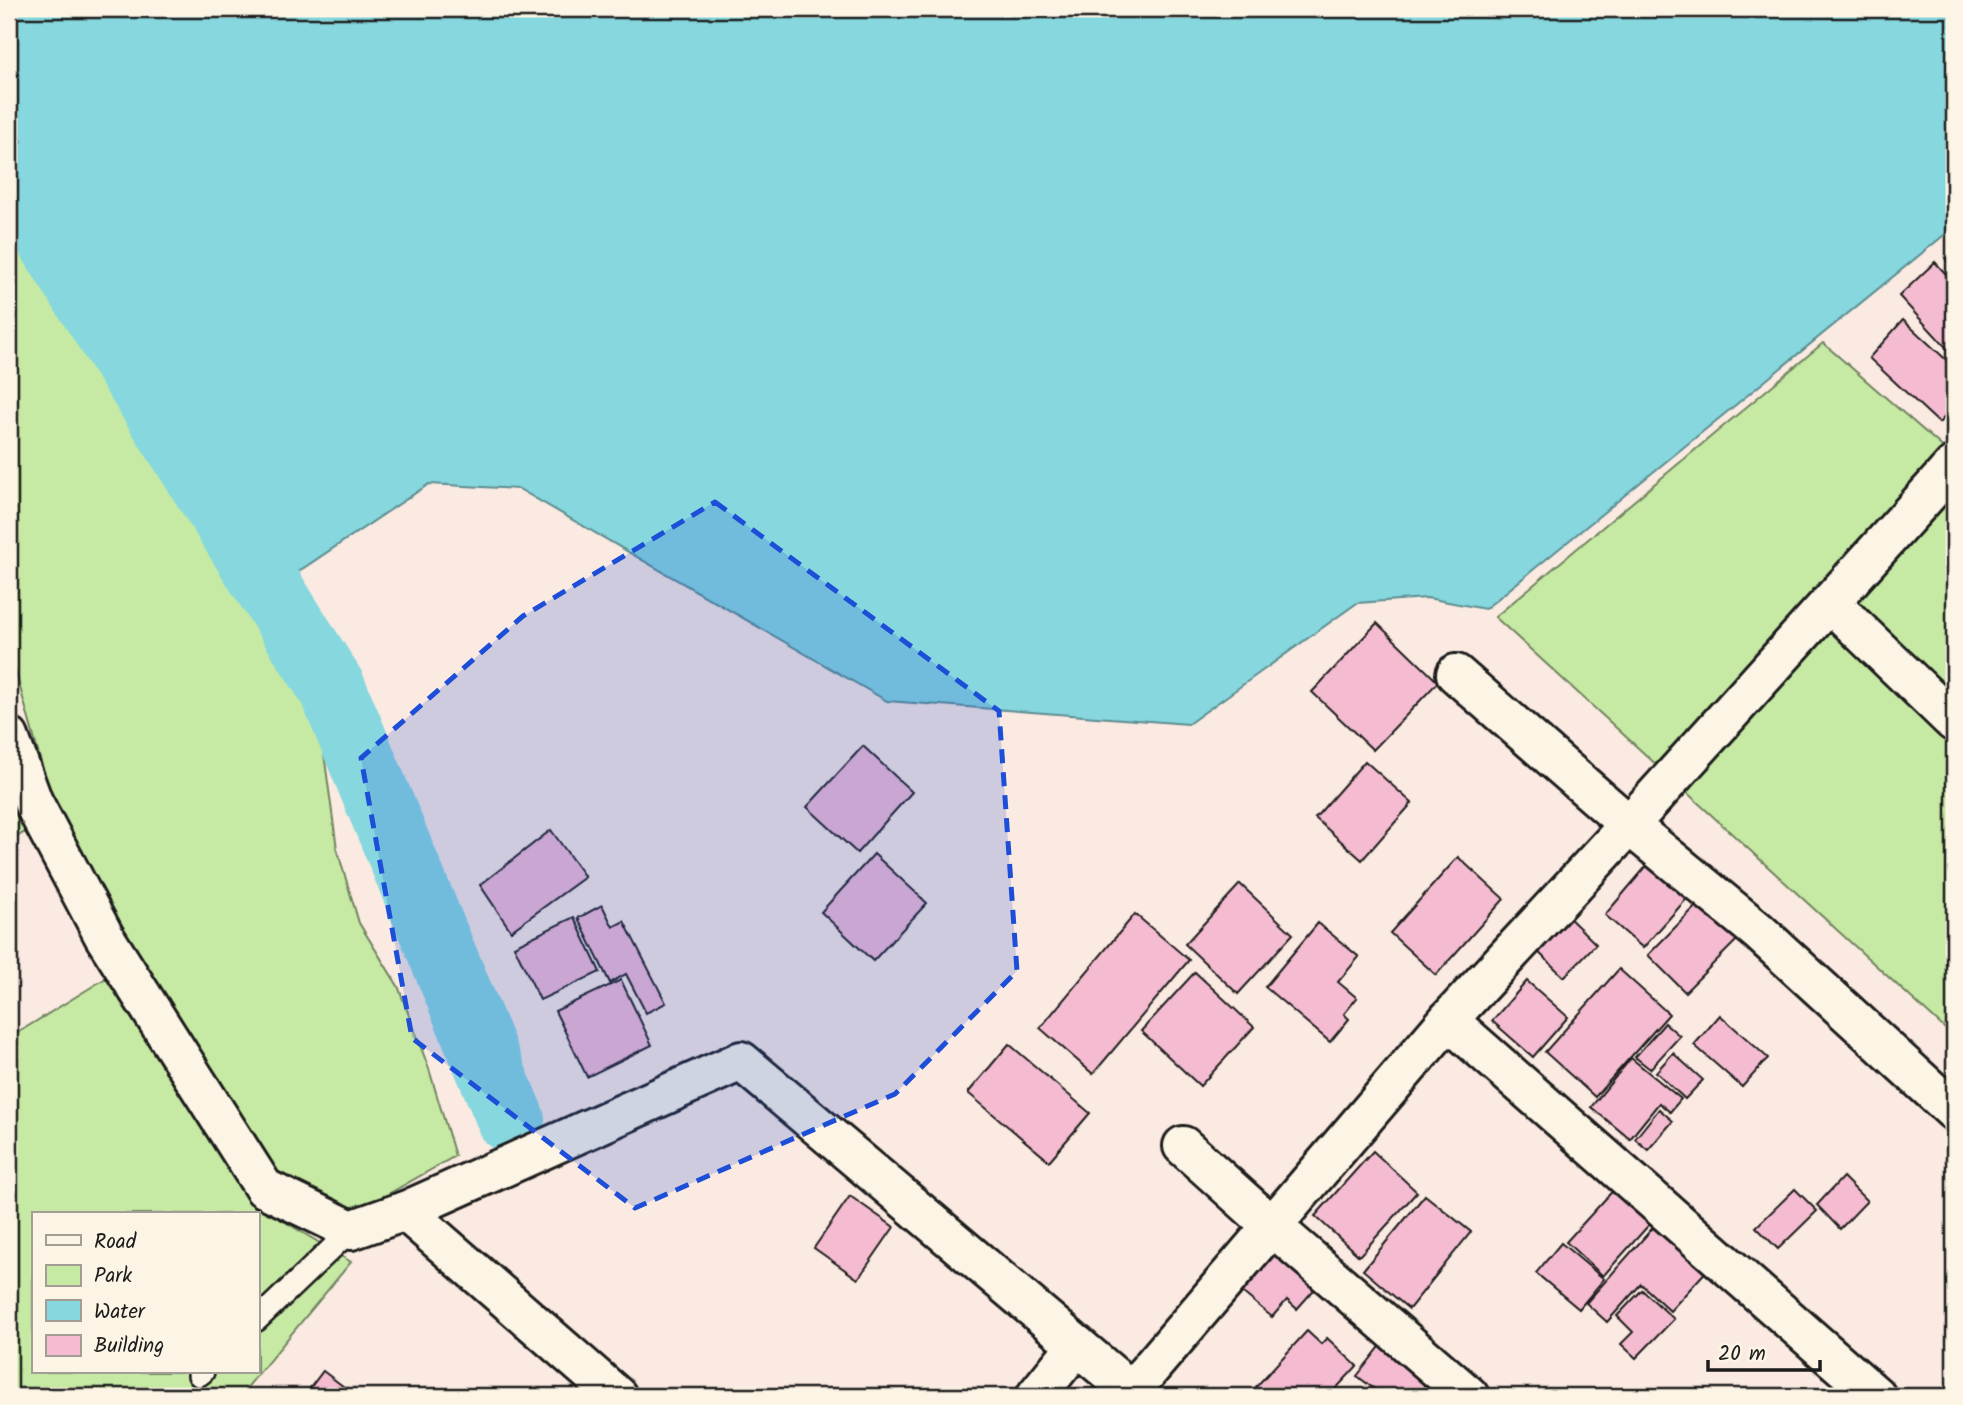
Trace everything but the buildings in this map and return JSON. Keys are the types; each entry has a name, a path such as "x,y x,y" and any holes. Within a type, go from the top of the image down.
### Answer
{"street":[{"path":"9,737 33,803 104,936 264,1188 351,1230 405,1211 741,1061 1134,1394 1272,1226 1448,1020 1629,825 1954,466"},
{"path":"1844,615 1954,722"},
{"path":"1456,674 1629,825 1758,931 1954,1111"},
{"path":"1448,1020 1876,1396"},
{"path":"1183,1146 1469,1396"},
{"path":"405,1211 617,1396"},
{"path":"1036,1396 1077,1345"}],"lane":[{"path":"259,1318 351,1230"}],"highlighted area":[{"path":"715,502 999,711 1017,971 895,1094 635,1208 412,1038 361,758 523,616"}],"green space":[{"path":"9,205 318,710 337,849 359,923 398,986 429,1069 455,1156 351,1215 277,1171 125,939 49,791 9,648"},
{"path":"1823,343 1954,457 1954,1037 1495,617"},
{"path":"9,778 29,830 9,841"},
{"path":"106,978 246,1198 351,1262 259,1373 259,1212 32,1212 32,1374 258,1374 240,1396 9,1396 9,1038"}],"water":[{"path":"9,9 1954,9 1954,227 1485,609 1427,598 1357,603 1188,724 887,701 519,489 429,484 296,573 9,121"}],"waterway":[{"path":"9,173 332,688 511,1120"}]}
